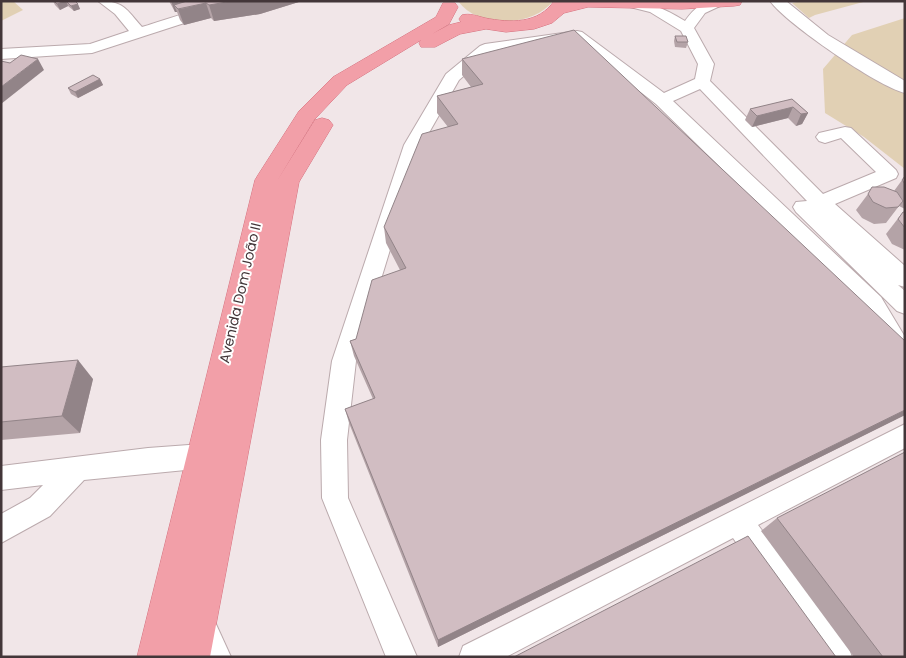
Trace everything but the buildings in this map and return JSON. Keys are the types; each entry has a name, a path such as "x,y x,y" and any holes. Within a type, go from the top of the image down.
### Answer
{"main road":[{"path":"448,4 463,17 484,24 515,26 534,23 549,17 562,5 588,2 715,3 734,1"},
{"name":"Avenida Dom João II","path":"191,657 198,622 218,455 266,180 306,116 340,81 386,52 443,20 448,4"},
{"name":"Avenida Dom João II","path":"156,657 218,455 288,182 325,120 356,88 399,59 455,29 484,24"}],"street":[{"path":"106,1 121,6 139,33"},
{"path":"1,54 92,48 206,11 258,1"},
{"path":"777,1 802,25 828,44 905,88"},
{"path":"630,3 655,9 687,28 706,64 702,82"},
{"path":"687,28 700,10 715,3"},
{"path":"402,657 335,498 334,440 344,361 413,145 452,76 485,49 577,35 662,100 783,216 873,303 898,346 905,352"},
{"path":"662,100 702,82"},
{"path":"702,82 721,101 718,117 813,206 905,305"},
{"path":"783,216 813,206 889,174 845,132 825,137"},
{"path":"813,206 905,279"},
{"path":"474,657 905,435"},
{"path":"1,478 218,455"},
{"path":"1,529 40,507 77,469"},
{"path":"738,521 837,657"},
{"path":"198,622 216,657"}],"shaded area":[{"path":"1,1 13,1 23,10 1,21"},
{"path":"458,1 553,1 544,10 533,16 506,21 478,16 467,10"},
{"path":"802,1 867,1 809,18 792,3"},
{"path":"905,18 905,169 864,137 825,113 823,69 852,35"}]}
